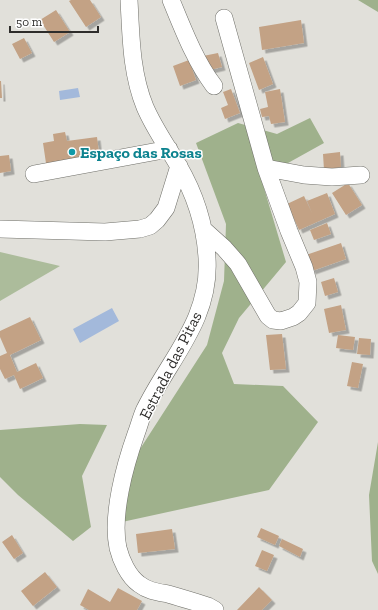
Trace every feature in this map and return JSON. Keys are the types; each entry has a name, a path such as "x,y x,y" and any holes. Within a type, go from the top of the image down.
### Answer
{"street":[{"name":"Estrada das Pitas","path":"129,0 133,62 138,88 152,120 194,194 204,230 207,280 203,300 188,337 144,411 130,452 123,477 117,526 118,548 126,570 137,583 148,590 202,604 216,610"},
{"path":"171,0 183,30 200,64 214,86"},
{"path":"204,230 224,248 238,264 268,316 273,320 281,321 293,317 299,313 307,303 308,282 266,168 224,18"},
{"path":"34,174 169,149"},
{"path":"0,229 105,232 140,229 150,226 157,220 166,208 179,166"},
{"path":"266,168 304,175 332,177 361,175"}],"green space":[{"path":"358,0 378,0 378,12"},
{"path":"310,118 324,143 261,178 286,262 239,318 222,353 234,384 283,386 318,422 269,490 122,522 131,463 207,345 224,281 226,224 196,143 238,123 277,134"},
{"path":"0,252 60,266 0,301"},
{"path":"80,424 107,425 82,476 91,527 73,541 18,495 0,477 0,430"},
{"path":"378,442 378,574 372,561 369,495"}],"water":[{"path":"78,88 80,97 60,100 59,91"},
{"path":"112,308 119,321 80,343 73,329"}],"building":[{"path":"90,0 101,17 86,27 69,1"},
{"path":"56,10 70,32 54,42 40,20"},
{"path":"301,20 304,43 262,50 259,27"},
{"path":"24,38 32,53 20,59 12,44"},
{"path":"218,53 222,67 206,71 203,56"},
{"path":"263,57 273,84 259,90 249,63"},
{"path":"189,60 196,80 180,86 173,66"},
{"path":"1,81 2,98 0,98"},
{"path":"231,89 240,113 225,119 221,108 228,105 223,92"},
{"path":"280,89 285,122 271,124 269,116 262,117 260,109 268,107 265,92"},
{"name":"Espaço das Rosas","path":"65,132 67,141 97,137 100,162 47,170 43,143 54,141 53,134"},
{"path":"340,152 341,167 324,170 323,154"},
{"path":"9,155 11,171 0,173 0,156"},
{"path":"348,183 362,205 346,215 332,193"},
{"path":"327,193 335,214 299,230 287,204 304,196 312,213 307,201"},
{"path":"327,223 331,234 314,240 310,230"},
{"path":"341,243 346,259 312,271 306,255"},
{"path":"334,278 338,292 325,296 321,282"},
{"path":"341,305 346,330 329,333 324,309"},
{"path":"30,317 41,340 10,355 17,372 36,363 43,378 20,389 14,375 5,379 0,369 0,356 7,353 0,337 0,331"},
{"path":"282,334 286,369 270,370 266,335"},
{"path":"338,335 355,337 353,350 336,348"},
{"path":"359,338 371,339 370,355 357,354"},
{"path":"352,362 363,364 358,388 347,386"},
{"path":"261,528 279,536 275,545 257,537"},
{"path":"172,529 175,549 138,553 136,534"},
{"path":"12,535 23,553 14,559 2,542"},
{"path":"282,539 303,549 300,557 279,546"},
{"path":"262,550 274,555 267,571 255,566"},
{"path":"45,572 57,587 33,606 21,591"},
{"path":"259,587 272,600 262,610 237,610"},
{"path":"118,588 142,601 137,610 89,610 80,605 88,589 110,602"}],"place":[{"name":"Espaço das Rosas","path":"72,152"}]}
